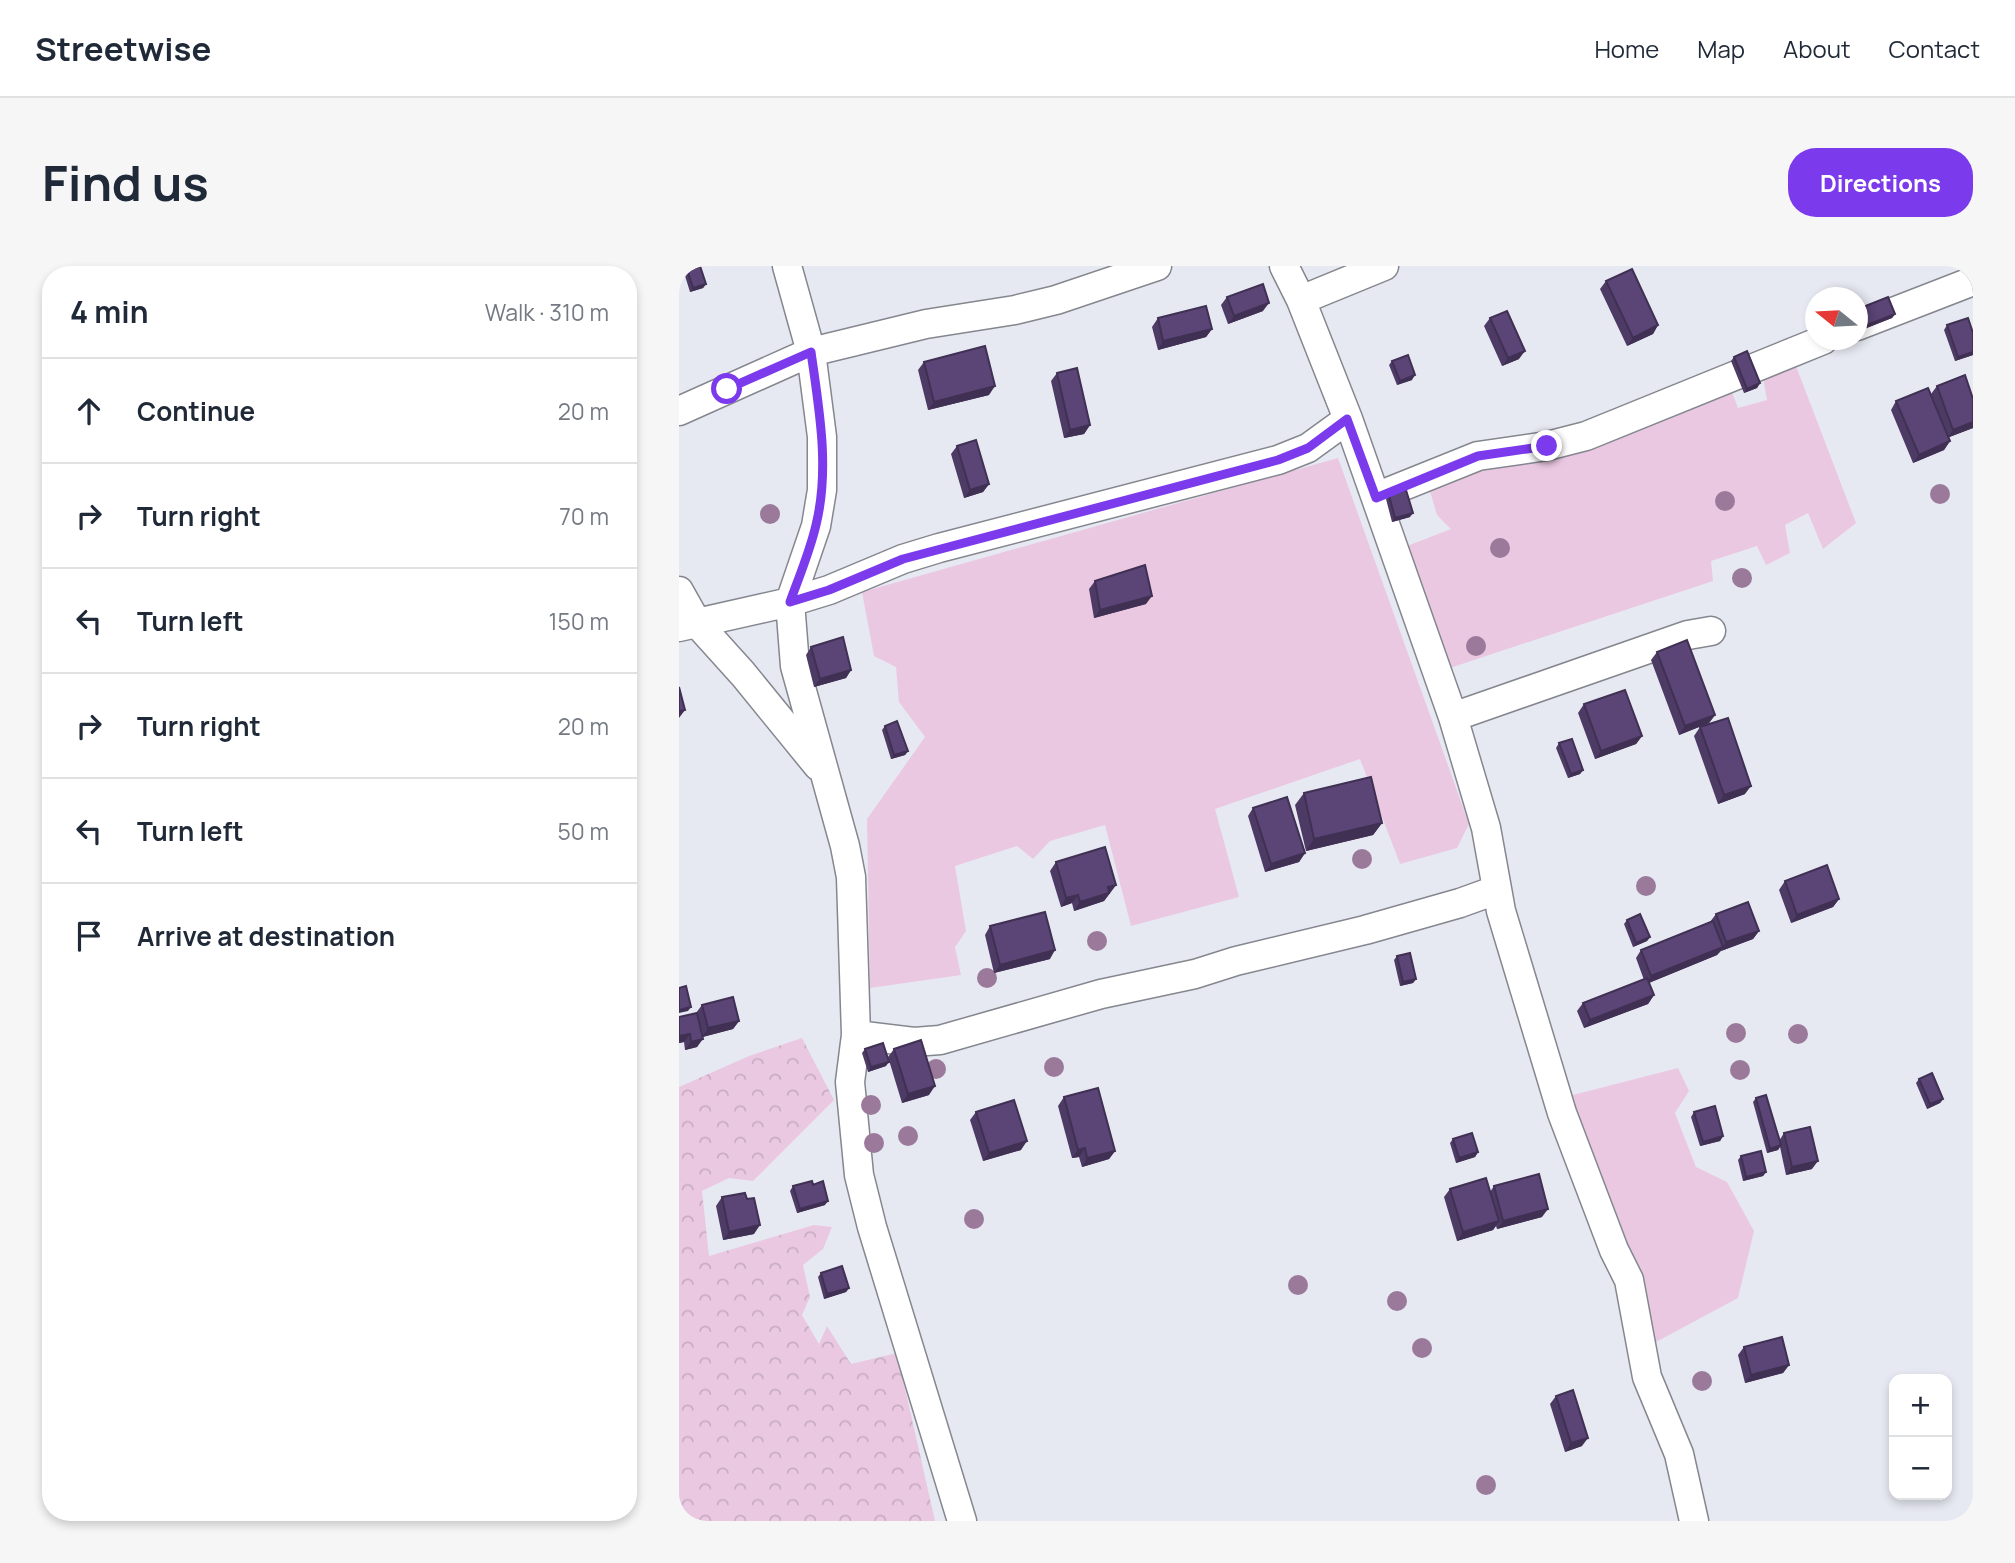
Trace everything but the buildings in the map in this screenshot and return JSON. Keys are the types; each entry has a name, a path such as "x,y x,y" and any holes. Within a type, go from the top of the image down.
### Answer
{"street":[{"path":"787,266 811,352 822,438 822,490 816,526 790,602 795,666 845,846 851,877 856,1035 850,1082 854,1138 864,1200 962,1521"},
{"path":"679,411 811,352 926,324 1025,308 1157,266"},
{"path":"1284,266 1301,300 1347,419 1453,717 1486,828 1501,912 1562,1113 1614,1250 1629,1280 1647,1377 1679,1454 1694,1521"},
{"path":"1301,300 1384,266"},
{"path":"1868,322 1973,281"},
{"path":"1376,498 1478,456 1547,446 1586,436 1805,347"},
{"path":"688,625 790,602 829,590 903,559 1278,460 1308,448 1347,419"},
{"path":"679,591 688,625 825,775"},
{"path":"1453,717 1688,635 1711,631"},
{"path":"856,1035 914,1042 940,1040 1101,994 1195,974 1235,961 1365,930 1461,903 1496,890"}],"green space":[{"path":"1796,366 1856,523 1823,549 1808,513 1785,525 1790,553 1766,565 1757,546 1711,561 1713,581 1450,668 1407,546 1451,529 1437,515 1427,481 1730,387 1738,408 1767,400 1763,377"},
{"path":"1338,458 1469,824 1457,848 1400,864 1360,759 1215,809 1239,897 1131,926 1105,825 1050,841 1033,859 1017,846 955,866 966,931 955,947 961,975 870,988 867,819 925,737 899,702 896,667 874,656 862,592"},
{"path":"802,1038 834,1100 753,1181 729,1178 702,1191 709,1256 814,1225 832,1227 823,1249 803,1265 810,1297 802,1315 819,1344 827,1326 851,1364 897,1353 935,1521 679,1521 679,1087 749,1056"},
{"path":"1678,1068 1689,1091 1675,1113 1696,1167 1727,1182 1754,1231 1738,1298 1656,1342 1569,1096"}],"route":[{"path":"727,389 811,352 822,438 822,490 816,526 790,602 939,548 1278,460 1308,448 1347,419 1376,498 1478,456 1547,446"}]}
